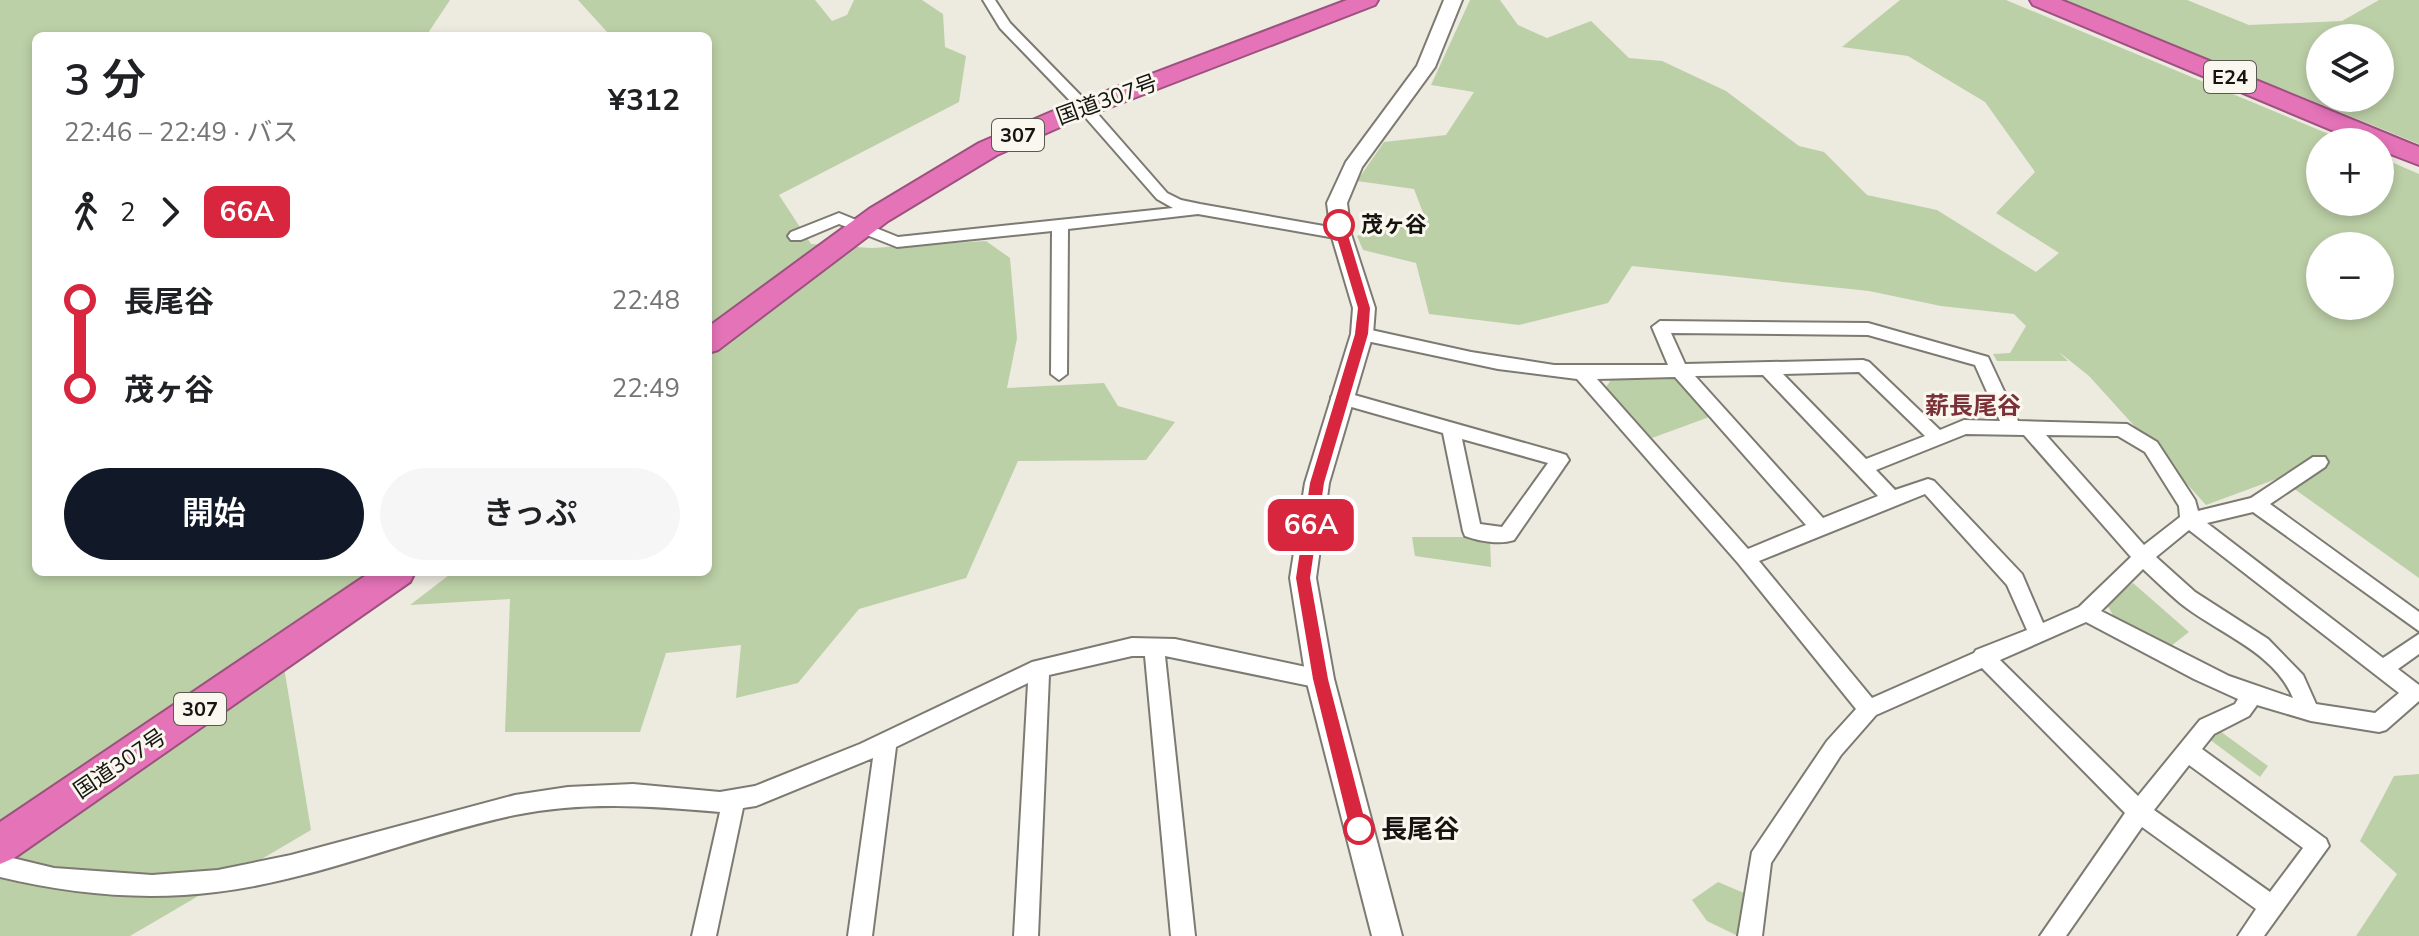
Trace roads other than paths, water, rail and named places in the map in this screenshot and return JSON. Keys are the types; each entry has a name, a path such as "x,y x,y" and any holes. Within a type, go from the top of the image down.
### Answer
{"highway":[{"name":"国道307号","path":"712,339 861,225 923,185 990,148 1084,107 1309,25 1367,0"},
{"name":"E24","path":"2028,0 2338,128"},
{"name":"E24","path":"2041,0 2419,160"},
{"name":"E24","path":"2394,150 2419,160"},
{"name":"国道307号","path":"0,845 392,576"}],"street":[{"path":"989,0 1005,25 1084,107 1162,196 1177,204 1200,209 1341,234"},
{"path":"1387,936 1320,679 1303,578 1317,483 1340,397 1362,334 1364,308 1341,234 1337,203 1353,166 1426,67 1453,0"},
{"path":"796,236 839,218 897,242 1181,214 1200,209"},
{"path":"1059,374 1060,224"},
{"path":"1820,528 1679,370 1660,327 1868,329 1982,361 2021,428 2143,557 2188,598 2261,645 2296,681 2308,710"},
{"path":"1362,334 1481,360 1582,373 1863,366 1938,438"},
{"path":"1768,369 1892,498"},
{"path":"1582,373 1745,558 1869,709"},
{"path":"1340,397 1560,460 1507,535 1472,531 1451,429"},
{"path":"1862,468 1964,427 2121,429 2151,447 2188,505 2189,520 2414,693 2379,723 2348,720 2253,694 2202,674 2086,613"},
{"path":"1750,936 1760,860 1834,748 1869,709 2086,613 2143,557 2189,520 2256,504 2319,462"},
{"path":"1745,558 1928,486 2015,580 2038,633"},
{"path":"2256,504 2419,623"},
{"path":"2383,669 2419,643"},
{"path":"0,866 54,879 152,886 218,881 303,863 515,805 568,797 633,794 720,802 756,796 886,741 1039,668 1132,647 1175,648 1320,679"},
{"path":"1154,649 1183,936"},
{"path":"1983,656 2139,812 2272,907"},
{"path":"1026,936 1039,668"},
{"path":"2052,936 2139,812 2187,751 2207,727 2242,710 2253,694"},
{"path":"860,936 886,741"},
{"path":"2187,751 2318,846 2250,936"},
{"path":"704,936 734,799"}],"place":[{"name":"茂ヶ谷","path":"1339,225"},
{"name":"長尾谷","path":"1359,829"}],"district":[{"name":"薪長尾谷","path":"1973,406"}]}
